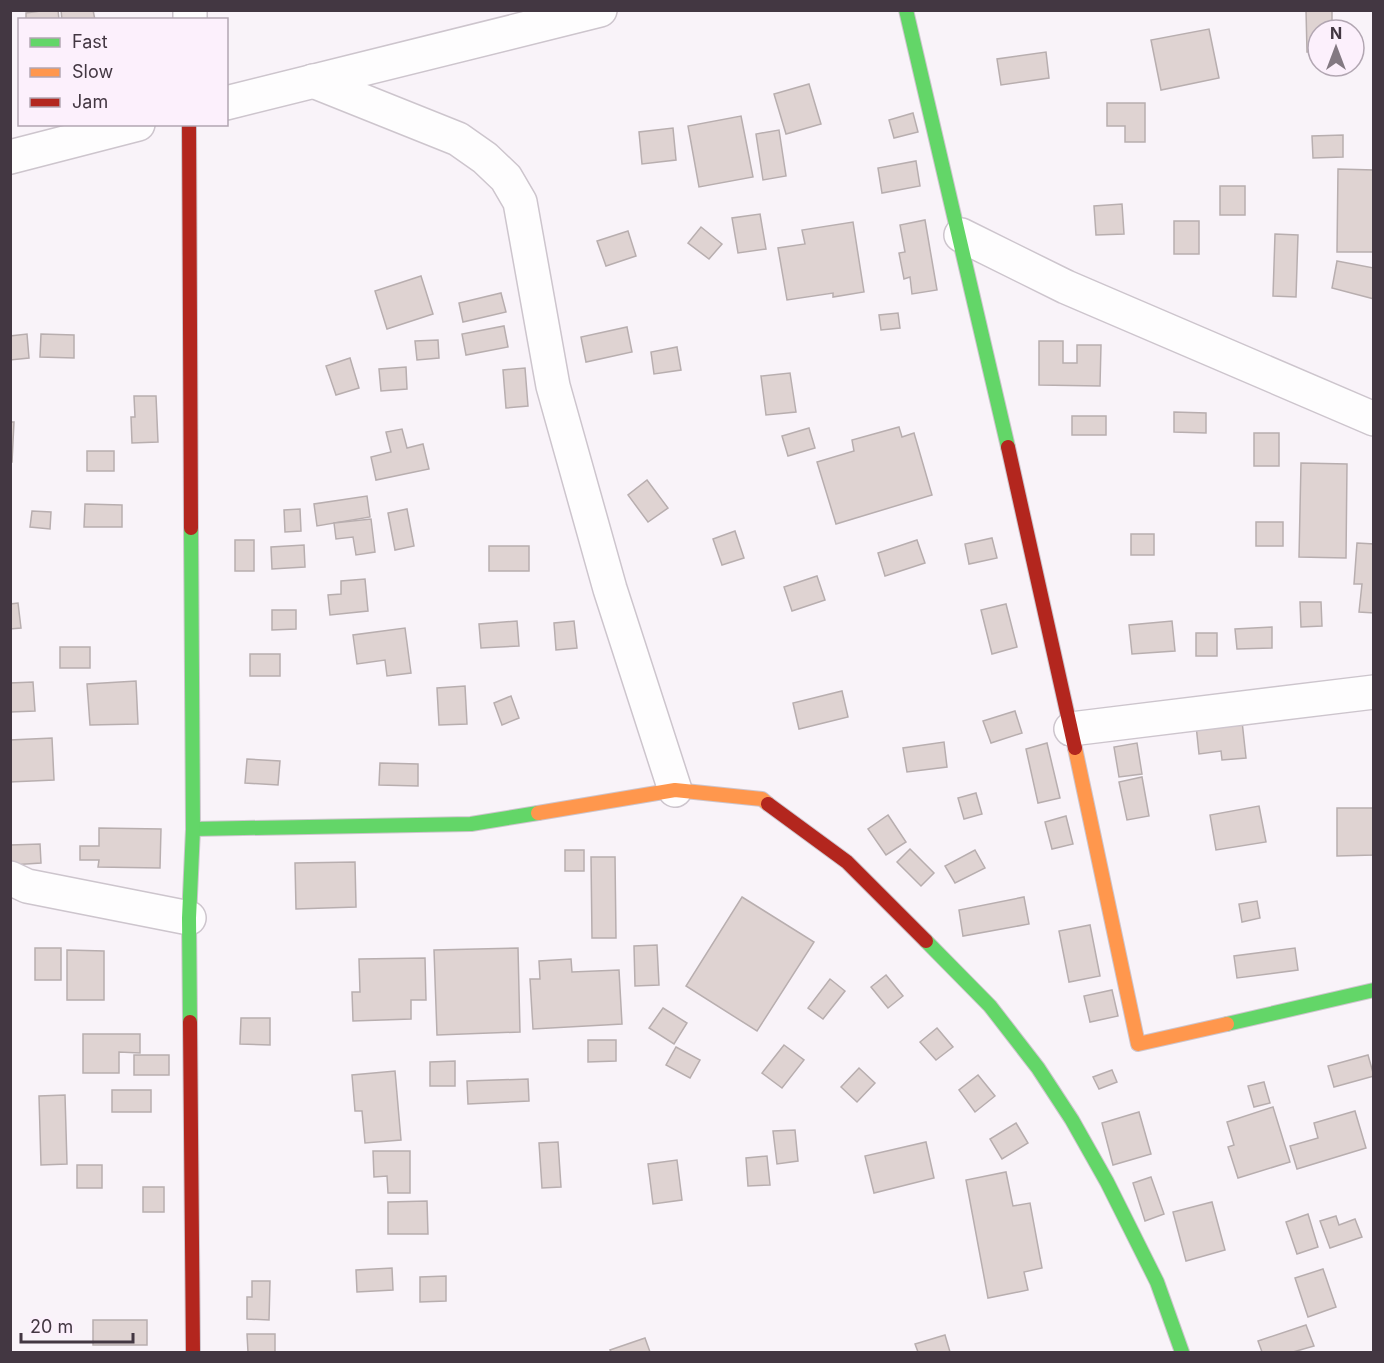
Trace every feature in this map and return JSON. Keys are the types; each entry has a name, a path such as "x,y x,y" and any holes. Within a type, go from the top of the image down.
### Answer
{"street":[{"path":"228,102 600,10"},
{"path":"906,10 960,235 1071,729 1138,1044 1374,990"},
{"path":"313,81 458,139 485,158 506,178 520,202 553,386 610,589 675,790"},
{"path":"10,157 130,126"},
{"path":"189,126 193,829 189,918 193,1353"},
{"path":"960,235 1066,287 1374,419"},
{"path":"1071,729 1374,692"},
{"path":"193,829 471,824 675,790 762,799 847,862 990,1006 1038,1068 1072,1120 1107,1182 1157,1282 1182,1353"},
{"path":"10,878 27,886 189,918"}],"building":[{"path":"58,10 59,18 26,18 26,13"},
{"path":"61,10 93,10 95,18 62,18"},
{"path":"1306,10 1332,10 1332,18 1306,18"},
{"path":"1209,29 1219,78 1161,90 1151,40"},
{"path":"1046,52 1049,78 1001,85 997,59"},
{"path":"809,84 821,124 786,134 774,94"},
{"path":"1107,103 1145,103 1145,142 1125,142 1125,126 1107,126"},
{"path":"913,113 918,132 894,138 889,120"},
{"path":"741,116 753,177 699,187 688,126"},
{"path":"673,128 676,160 642,164 639,132"},
{"path":"779,130 786,176 763,180 756,134"},
{"path":"1343,135 1343,157 1313,158 1312,136"},
{"path":"916,161 920,186 882,193 878,168"},
{"path":"1338,169 1374,170 1374,252 1337,252"},
{"path":"1220,186 1245,186 1245,215 1220,215"},
{"path":"1122,204 1124,234 1096,235 1094,206"},
{"path":"760,214 766,249 738,253 732,218"},
{"path":"925,220 937,290 912,294 910,277 904,279 899,253 905,252 900,225"},
{"path":"1174,221 1199,221 1199,254 1174,254"},
{"path":"853,222 864,292 833,297 833,293 787,300 778,248 805,244 802,230"},
{"path":"701,227 722,244 709,259 688,243"},
{"path":"628,231 636,256 606,266 597,241"},
{"path":"1275,234 1298,235 1296,297 1273,296"},
{"path":"1337,261 1374,268 1374,299 1332,288"},
{"path":"421,276 433,314 387,329 375,291"},
{"path":"501,293 506,312 463,322 459,303"},
{"path":"898,313 900,328 881,330 879,315"},
{"path":"504,326 508,347 466,355 462,334"},
{"path":"627,327 632,352 586,362 581,337"},
{"path":"27,334 29,358 10,360 10,336"},
{"path":"41,334 74,335 74,358 40,357"},
{"path":"438,340 439,358 417,360 415,341"},
{"path":"1039,341 1063,341 1063,363 1077,363 1077,345 1101,345 1100,386 1039,385"},
{"path":"677,347 681,370 654,374 651,352"},
{"path":"350,358 359,388 336,395 326,366"},
{"path":"406,367 407,389 381,391 379,369"},
{"path":"525,368 528,406 506,408 503,370"},
{"path":"790,373 796,412 766,415 761,376"},
{"path":"134,396 156,396 158,442 132,443 131,417 135,417"},
{"path":"1174,412 1206,413 1206,433 1174,432"},
{"path":"1072,416 1106,416 1106,435 1072,435"},
{"path":"10,422 14,422 12,462 10,462"},
{"path":"899,427 902,437 914,433 932,495 836,524 817,462 854,451 852,440"},
{"path":"809,428 815,448 788,456 782,436"},
{"path":"402,429 407,448 423,444 429,469 376,480 371,457 391,452 386,432"},
{"path":"1254,433 1279,433 1279,466 1254,466"},
{"path":"87,451 114,451 114,471 87,471"},
{"path":"1301,463 1347,464 1346,558 1299,557"},
{"path":"647,480 668,508 648,522 628,495"},
{"path":"367,496 370,517 317,526 314,504"},
{"path":"85,504 122,505 122,527 84,527"},
{"path":"300,509 301,531 285,532 284,510"},
{"path":"407,509 414,546 395,550 388,513"},
{"path":"32,511 51,512 50,529 30,527"},
{"path":"371,519 375,552 356,555 353,537 336,539 334,523"},
{"path":"1256,522 1283,522 1283,546 1256,546"},
{"path":"735,531 744,558 722,565 713,539"},
{"path":"1131,534 1154,534 1154,555 1131,555"},
{"path":"992,538 997,558 969,564 965,544"},
{"path":"235,540 254,540 254,571 235,571"},
{"path":"917,540 925,563 885,576 878,553"},
{"path":"1357,543 1374,544 1374,613 1359,612 1362,584 1354,584"},
{"path":"304,545 305,567 272,569 271,547"},
{"path":"489,546 529,546 529,571 489,571"},
{"path":"817,576 825,600 792,611 784,587"},
{"path":"365,579 368,611 330,615 328,595 341,594 341,581"},
{"path":"1300,602 1321,602 1322,626 1301,627"},
{"path":"18,603 21,628 10,629 10,604"},
{"path":"1006,604 1017,647 992,654 981,610"},
{"path":"272,610 296,610 296,629 272,630"},
{"path":"517,621 519,646 481,648 479,624"},
{"path":"574,621 577,648 556,650 554,623"},
{"path":"1172,621 1175,651 1132,654 1129,625"},
{"path":"1272,627 1272,648 1237,649 1235,629"},
{"path":"405,628 411,673 387,676 385,660 357,664 353,635"},
{"path":"1196,633 1217,633 1217,656 1196,656"},
{"path":"60,647 90,647 90,668 60,668"},
{"path":"250,654 280,654 280,676 250,676"},
{"path":"136,681 138,724 90,725 87,684"},
{"path":"33,682 35,711 11,712 10,683"},
{"path":"465,686 467,724 439,725 437,688"},
{"path":"842,691 848,717 799,729 793,703"},
{"path":"511,696 519,718 502,725 494,703"},
{"path":"1015,711 1022,733 991,743 983,721"},
{"path":"1242,721 1246,758 1222,760 1221,751 1199,754 1196,725"},
{"path":"52,738 54,780 10,782 10,740"},
{"path":"944,742 947,767 907,772 903,748"},
{"path":"1047,743 1060,798 1038,803 1026,749"},
{"path":"1137,743 1142,774 1119,777 1114,747"},
{"path":"247,759 280,761 278,785 245,783"},
{"path":"380,763 418,764 418,786 379,785"},
{"path":"1142,777 1149,816 1127,820 1119,782"},
{"path":"976,793 982,814 964,819 958,798"},
{"path":"1259,806 1266,842 1216,850 1210,815"},
{"path":"1337,808 1374,808 1374,855 1337,856"},
{"path":"888,815 906,842 886,855 868,829"},
{"path":"1066,816 1073,844 1052,849 1045,822"},
{"path":"99,828 161,829 160,868 98,867 99,860 80,860 80,846 99,846"},
{"path":"40,844 41,863 11,865 11,845"},
{"path":"910,849 934,873 921,886 897,862"},
{"path":"565,850 584,850 584,871 565,871"},
{"path":"975,850 985,868 955,883 945,866"},
{"path":"591,857 615,857 616,938 592,938"},
{"path":"355,862 356,907 296,909 295,863"},
{"path":"742,897 814,942 757,1031 686,986"},
{"path":"1024,897 1029,924 963,936 959,910"},
{"path":"1257,901 1260,918 1242,922 1239,904"},
{"path":"1090,925 1100,976 1069,982 1059,931"},
{"path":"657,945 659,985 635,986 634,946"},
{"path":"35,948 61,948 61,980 35,980"},
{"path":"518,948 520,1032 437,1035 434,950"},
{"path":"1295,948 1298,970 1237,978 1234,956"},
{"path":"67,950 104,951 104,1000 67,1000"},
{"path":"425,958 426,1000 411,1000 411,1019 353,1021 352,992 360,992 359,959"},
{"path":"571,959 572,972 619,970 622,1024 533,1029 530,979 540,979 539,961"},
{"path":"886,975 903,996 888,1008 871,987"},
{"path":"830,979 845,991 823,1019 808,1008"},
{"path":"1112,990 1118,1016 1090,1022 1084,996"},
{"path":"663,1008 687,1023 674,1044 649,1028"},
{"path":"241,1018 270,1018 270,1045 240,1044"},
{"path":"937,1028 953,1047 936,1060 920,1042"},
{"path":"83,1034 140,1034 140,1053 119,1052 119,1073 83,1073"},
{"path":"588,1040 616,1040 616,1061 588,1062"},
{"path":"784,1045 804,1060 782,1088 762,1073"},
{"path":"676,1047 700,1060 690,1078 666,1065"},
{"path":"134,1055 169,1055 169,1075 134,1075"},
{"path":"1368,1055 1374,1076 1334,1087 1328,1066"},
{"path":"455,1061 455,1086 430,1086 430,1062"},
{"path":"859,1068 875,1083 857,1102 841,1087"},
{"path":"1112,1070 1117,1082 1099,1089 1093,1077"},
{"path":"395,1071 401,1140 365,1143 362,1111 355,1111 352,1075"},
{"path":"978,1075 995,1096 975,1112 959,1090"},
{"path":"528,1079 529,1101 468,1104 467,1081"},
{"path":"1264,1082 1270,1103 1254,1107 1248,1086"},
{"path":"112,1090 151,1090 151,1112 112,1112"},
{"path":"65,1095 67,1164 41,1165 39,1096"},
{"path":"1273,1107 1290,1162 1238,1178 1228,1147 1234,1145 1227,1122"},
{"path":"1355,1111 1366,1148 1297,1169 1290,1146 1318,1138 1314,1123"},
{"path":"1139,1112 1151,1154 1113,1165 1102,1123"},
{"path":"1016,1123 1028,1143 1002,1159 990,1139"},
{"path":"795,1130 798,1161 777,1164 773,1131"},
{"path":"558,1142 561,1187 542,1188 539,1143"},
{"path":"926,1142 934,1178 874,1193 865,1156"},
{"path":"373,1151 410,1151 410,1193 388,1193 387,1176 374,1177"},
{"path":"767,1156 770,1185 748,1186 746,1158"},
{"path":"677,1160 682,1200 653,1204 648,1164"},
{"path":"77,1165 102,1165 102,1188 77,1188"},
{"path":"1006,1172 1013,1206 1030,1203 1042,1268 1024,1272 1028,1290 988,1298 966,1180"},
{"path":"1151,1177 1164,1214 1145,1221 1133,1183"},
{"path":"143,1187 164,1187 164,1212 143,1212"},
{"path":"427,1201 428,1234 388,1234 388,1202"},
{"path":"1212,1202 1225,1250 1186,1261 1173,1212"},
{"path":"1308,1214 1318,1247 1297,1254 1286,1222"},
{"path":"1336,1216 1339,1225 1355,1219 1362,1237 1330,1248 1320,1221"},
{"path":"392,1268 393,1290 357,1292 356,1270"},
{"path":"1323,1269 1336,1307 1308,1317 1295,1278"},
{"path":"446,1276 446,1301 420,1302 420,1277"},
{"path":"252,1281 270,1281 269,1320 247,1319 247,1297 252,1297"},
{"path":"93,1320 147,1320 147,1345 93,1345"},
{"path":"1306,1325 1314,1346 1293,1352 1262,1352 1258,1341"},
{"path":"247,1334 275,1334 275,1352 248,1352"},
{"path":"945,1335 950,1352 918,1352 915,1344"},
{"path":"645,1338 650,1352 611,1352 610,1350"}],"traffic: fast":[{"path":"906,10 1008,447"},
{"path":"190,1022 189,918 193,829 191,528"},
{"path":"193,829 471,824 538,813"},
{"path":"926,941 990,1006 1038,1068 1072,1120 1107,1182 1157,1282 1182,1352"},
{"path":"1227,1024 1374,990"}],"traffic: slow":[{"path":"1075,748 1138,1044 1227,1024"},
{"path":"538,813 675,790 762,799 768,804"}],"traffic: jam":[{"path":"189,126 191,528"},
{"path":"1008,447 1075,748"},
{"path":"768,804 847,862 926,941"},
{"path":"190,1022 193,1352"}]}
